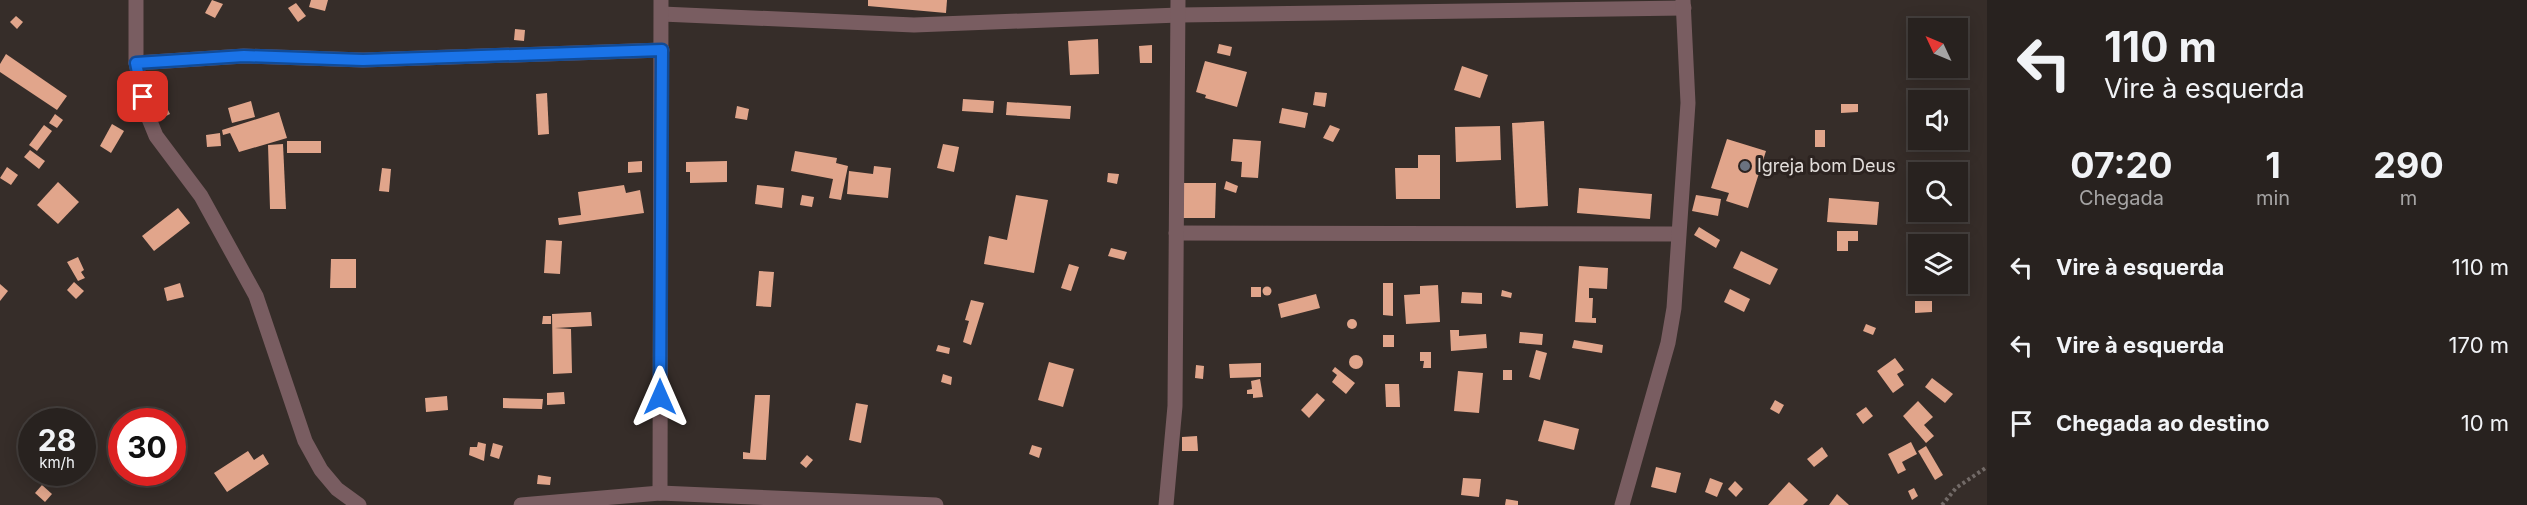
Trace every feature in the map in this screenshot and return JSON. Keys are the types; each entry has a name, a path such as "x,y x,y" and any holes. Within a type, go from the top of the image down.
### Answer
{"street":[{"path":"136,0 136,63 147,114 156,136 201,196 256,296 305,441 321,470 337,489 359,505"},
{"path":"660,493 661,7 914,25 1178,7 1683,4 1688,104 1677,234 1674,308 1668,343 1622,505"},
{"path":"1166,505 1175,406 1178,7"},
{"path":"136,63 244,56 363,60 662,50"},
{"path":"1176,233 1677,234"},
{"path":"521,505 660,493 936,505"}],"path":[{"path":"1942,505 1956,488 1987,467"}],"building":[{"path":"212,0 223,4 215,18 205,13"},
{"path":"311,0 328,0 325,11 309,7"},
{"path":"868,0 947,0 946,13 868,6"},
{"path":"296,3 306,16 298,22 288,8"},
{"path":"16,16 23,22 17,29 10,22"},
{"path":"515,29 525,30 524,41 514,40"},
{"path":"1098,39 1099,74 1070,75 1068,41"},
{"path":"1219,44 1232,47 1230,56 1217,53"},
{"path":"1152,45 1152,63 1140,63 1139,46"},
{"path":"6,54 67,96 57,110 0,72 0,64"},
{"path":"1205,61 1247,72 1237,107 1205,98 1206,95 1196,92"},
{"path":"1462,66 1488,75 1480,98 1454,90"},
{"path":"1315,92 1327,93 1325,107 1313,105"},
{"path":"547,93 549,134 538,135 536,94"},
{"path":"963,99 994,101 993,113 962,111"},
{"path":"163,100 170,114 162,118 155,105"},
{"path":"251,101 255,117 232,123 228,108"},
{"path":"1007,102 1071,106 1070,119 1006,115"},
{"path":"1841,104 1858,104 1858,112 1841,113"},
{"path":"737,106 749,109 747,120 735,118"},
{"path":"1282,108 1308,113 1305,128 1279,123"},
{"path":"279,112 287,138 239,152 230,133 223,135 222,130"},
{"path":"55,114 63,120 57,128 49,123"},
{"path":"1544,121 1548,206 1516,208 1512,123"},
{"path":"112,124 124,131 111,153 100,146"},
{"path":"44,125 52,131 37,151 29,145"},
{"path":"1330,125 1340,129 1333,142 1323,138"},
{"path":"1500,126 1501,160 1456,162 1455,127"},
{"path":"1815,130 1825,130 1825,147 1815,147"},
{"path":"220,133 221,146 207,147 206,135"},
{"path":"1233,139 1261,141 1258,178 1241,177 1242,162 1231,161"},
{"path":"1727,139 1766,151 1748,208 1726,201 1729,193 1711,188"},
{"path":"287,141 321,141 321,153 287,153"},
{"path":"283,144 286,209 270,209 268,145"},
{"path":"943,144 959,147 954,172 937,168"},
{"path":"30,150 45,161 39,169 24,157"},
{"path":"795,151 837,158 836,163 848,166 841,200 829,198 833,179 791,171"},
{"path":"1418,155 1440,155 1440,199 1396,199 1395,168 1418,168"},
{"path":"642,161 642,172 628,173 628,162"},
{"path":"727,161 727,182 690,183 690,172 686,172 686,162"},
{"path":"874,166 891,168 888,198 847,194 849,171 873,174"},
{"path":"7,167 18,175 11,185 0,178"},
{"path":"382,168 391,169 389,192 379,191"},
{"path":"1108,173 1119,174 1117,184 1107,182"},
{"path":"1226,181 1238,186 1236,193 1224,189"},
{"path":"58,182 79,202 58,224 37,205"},
{"path":"1184,183 1216,183 1215,218 1183,218"},
{"path":"624,185 626,193 640,190 644,213 559,225 558,218 581,215 578,192"},
{"path":"757,185 784,188 782,208 755,204"},
{"path":"1579,188 1652,194 1650,219 1577,213"},
{"path":"802,195 814,197 812,207 800,205"},
{"path":"1016,195 1048,200 1034,273 984,264 989,236 1007,240"},
{"path":"1696,195 1721,199 1718,216 1692,211"},
{"path":"1829,198 1879,202 1877,225 1827,222"},
{"path":"178,208 190,223 154,251 142,236"},
{"path":"1699,227 1720,240 1716,248 1694,235"},
{"path":"1837,231 1858,231 1858,241 1848,241 1848,251 1837,251"},
{"path":"546,240 562,241 560,274 544,273"},
{"path":"1111,248 1127,252 1124,260 1108,256"},
{"path":"1741,251 1778,269 1770,285 1733,268"},
{"path":"78,257 84,270 81,272 85,278 78,281 67,262"},
{"path":"331,259 356,259 356,288 330,288"},
{"path":"1069,264 1079,267 1071,291 1061,288"},
{"path":"1579,266 1608,268 1607,289 1589,288 1589,298 1593,298 1592,318 1596,318 1596,323 1575,322"},
{"path":"759,271 774,272 771,307 756,306"},
{"path":"74,282 84,291 76,299 67,290"},
{"path":"180,283 184,297 167,301 164,288"},
{"path":"1383,283 1393,283 1393,316 1383,315"},
{"path":"0,284 8,291 0,301"},
{"path":"1438,285 1440,322 1406,324 1404,295 1420,294 1420,286"},
{"path":"1267,286 1272,291 1267,296 1262,291"},
{"path":"1251,287 1261,287 1261,297 1251,297"},
{"path":"1730,289 1750,299 1744,312 1724,302"},
{"path":"1502,290 1512,293 1511,298 1501,296"},
{"path":"1462,292 1482,293 1482,304 1461,303"},
{"path":"1316,294 1320,308 1281,318 1278,304"},
{"path":"971,300 984,303 971,345 963,342 969,321 965,320"},
{"path":"1915,301 1932,301 1932,312 1915,313"},
{"path":"591,312 592,326 555,328 571,329 572,373 553,374 552,314"},
{"path":"543,316 551,316 551,324 542,324"},
{"path":"1352,319 1356,320 1356,328 1352,329 1348,328 1347,324 1348,320"},
{"path":"1866,324 1876,328 1873,335 1863,331"},
{"path":"1450,330 1459,330 1459,336 1486,334 1487,348 1451,351"},
{"path":"1520,332 1543,334 1542,345 1519,343"},
{"path":"1383,335 1394,335 1394,347 1383,347"},
{"path":"1574,340 1603,345 1602,353 1572,348"},
{"path":"938,345 950,348 949,354 936,351"},
{"path":"1536,350 1547,353 1540,380 1529,377"},
{"path":"1420,352 1431,352 1431,368 1423,368 1424,361 1420,361"},
{"path":"1356,355 1361,357 1363,362 1361,367 1356,369 1351,367 1349,362 1351,357"},
{"path":"1895,358 1904,370 1897,374 1904,385 1893,393 1877,371"},
{"path":"1049,362 1074,369 1063,407 1038,400"},
{"path":"1261,363 1261,377 1230,378 1229,364"},
{"path":"1196,365 1204,366 1203,379 1195,378"},
{"path":"1335,367 1355,383 1346,394 1332,382 1337,375 1332,371"},
{"path":"1503,370 1512,370 1512,380 1503,380"},
{"path":"1458,371 1483,373 1479,413 1454,411"},
{"path":"943,374 952,377 951,385 941,382"},
{"path":"1932,378 1953,394 1945,403 1925,387"},
{"path":"1260,379 1263,397 1253,398 1253,394 1247,394 1247,390 1252,389 1251,381"},
{"path":"1385,384 1399,384 1400,407 1386,407"},
{"path":"564,392 565,404 547,405 547,393"},
{"path":"1317,393 1325,400 1309,418 1301,410"},
{"path":"755,395 770,395 766,460 743,459 743,452 750,453"},
{"path":"447,396 448,410 426,412 425,398"},
{"path":"503,398 543,399 542,409 503,408"},
{"path":"1775,400 1784,405 1779,414 1770,409"},
{"path":"1918,401 1933,417 1924,425 1934,436 1926,443 1903,416"},
{"path":"856,403 868,405 861,443 849,440"},
{"path":"1866,407 1873,416 1863,424 1856,414"},
{"path":"1544,420 1579,429 1574,450 1538,441"},
{"path":"1197,436 1198,451 1182,451 1182,437"},
{"path":"478,442 486,444 484,461 469,455 470,447 477,447"},
{"path":"1911,442 1917,454 1902,462 1906,470 1898,474 1888,454"},
{"path":"493,443 503,446 499,459 490,456"},
{"path":"1032,445 1042,448 1039,458 1029,454"},
{"path":"1926,446 1943,475 1935,480 1918,451"},
{"path":"1822,447 1828,456 1814,467 1807,459"},
{"path":"248,451 254,460 263,454 269,464 227,492 214,473"},
{"path":"807,455 813,460 806,468 800,463"},
{"path":"1656,467 1681,473 1676,493 1651,487"},
{"path":"538,475 551,477 550,485 537,484"},
{"path":"1463,478 1481,479 1479,497 1461,495"},
{"path":"1710,478 1723,483 1717,497 1705,492"},
{"path":"1735,481 1743,489 1736,497 1728,489"},
{"path":"1789,482 1808,500 1803,505 1768,505"},
{"path":"43,486 52,494 45,502 35,493"},
{"path":"1914,488 1918,496 1912,500 1908,491"},
{"path":"1837,494 1849,505 1829,505"},
{"path":"1506,499 1518,501 1518,505 1505,505"}],"place":[{"name":"Igreja bom Deus","path":"1745,166"}],"route":[{"path":"143,97 136,63 244,56 363,60 662,50 660,397"}]}
